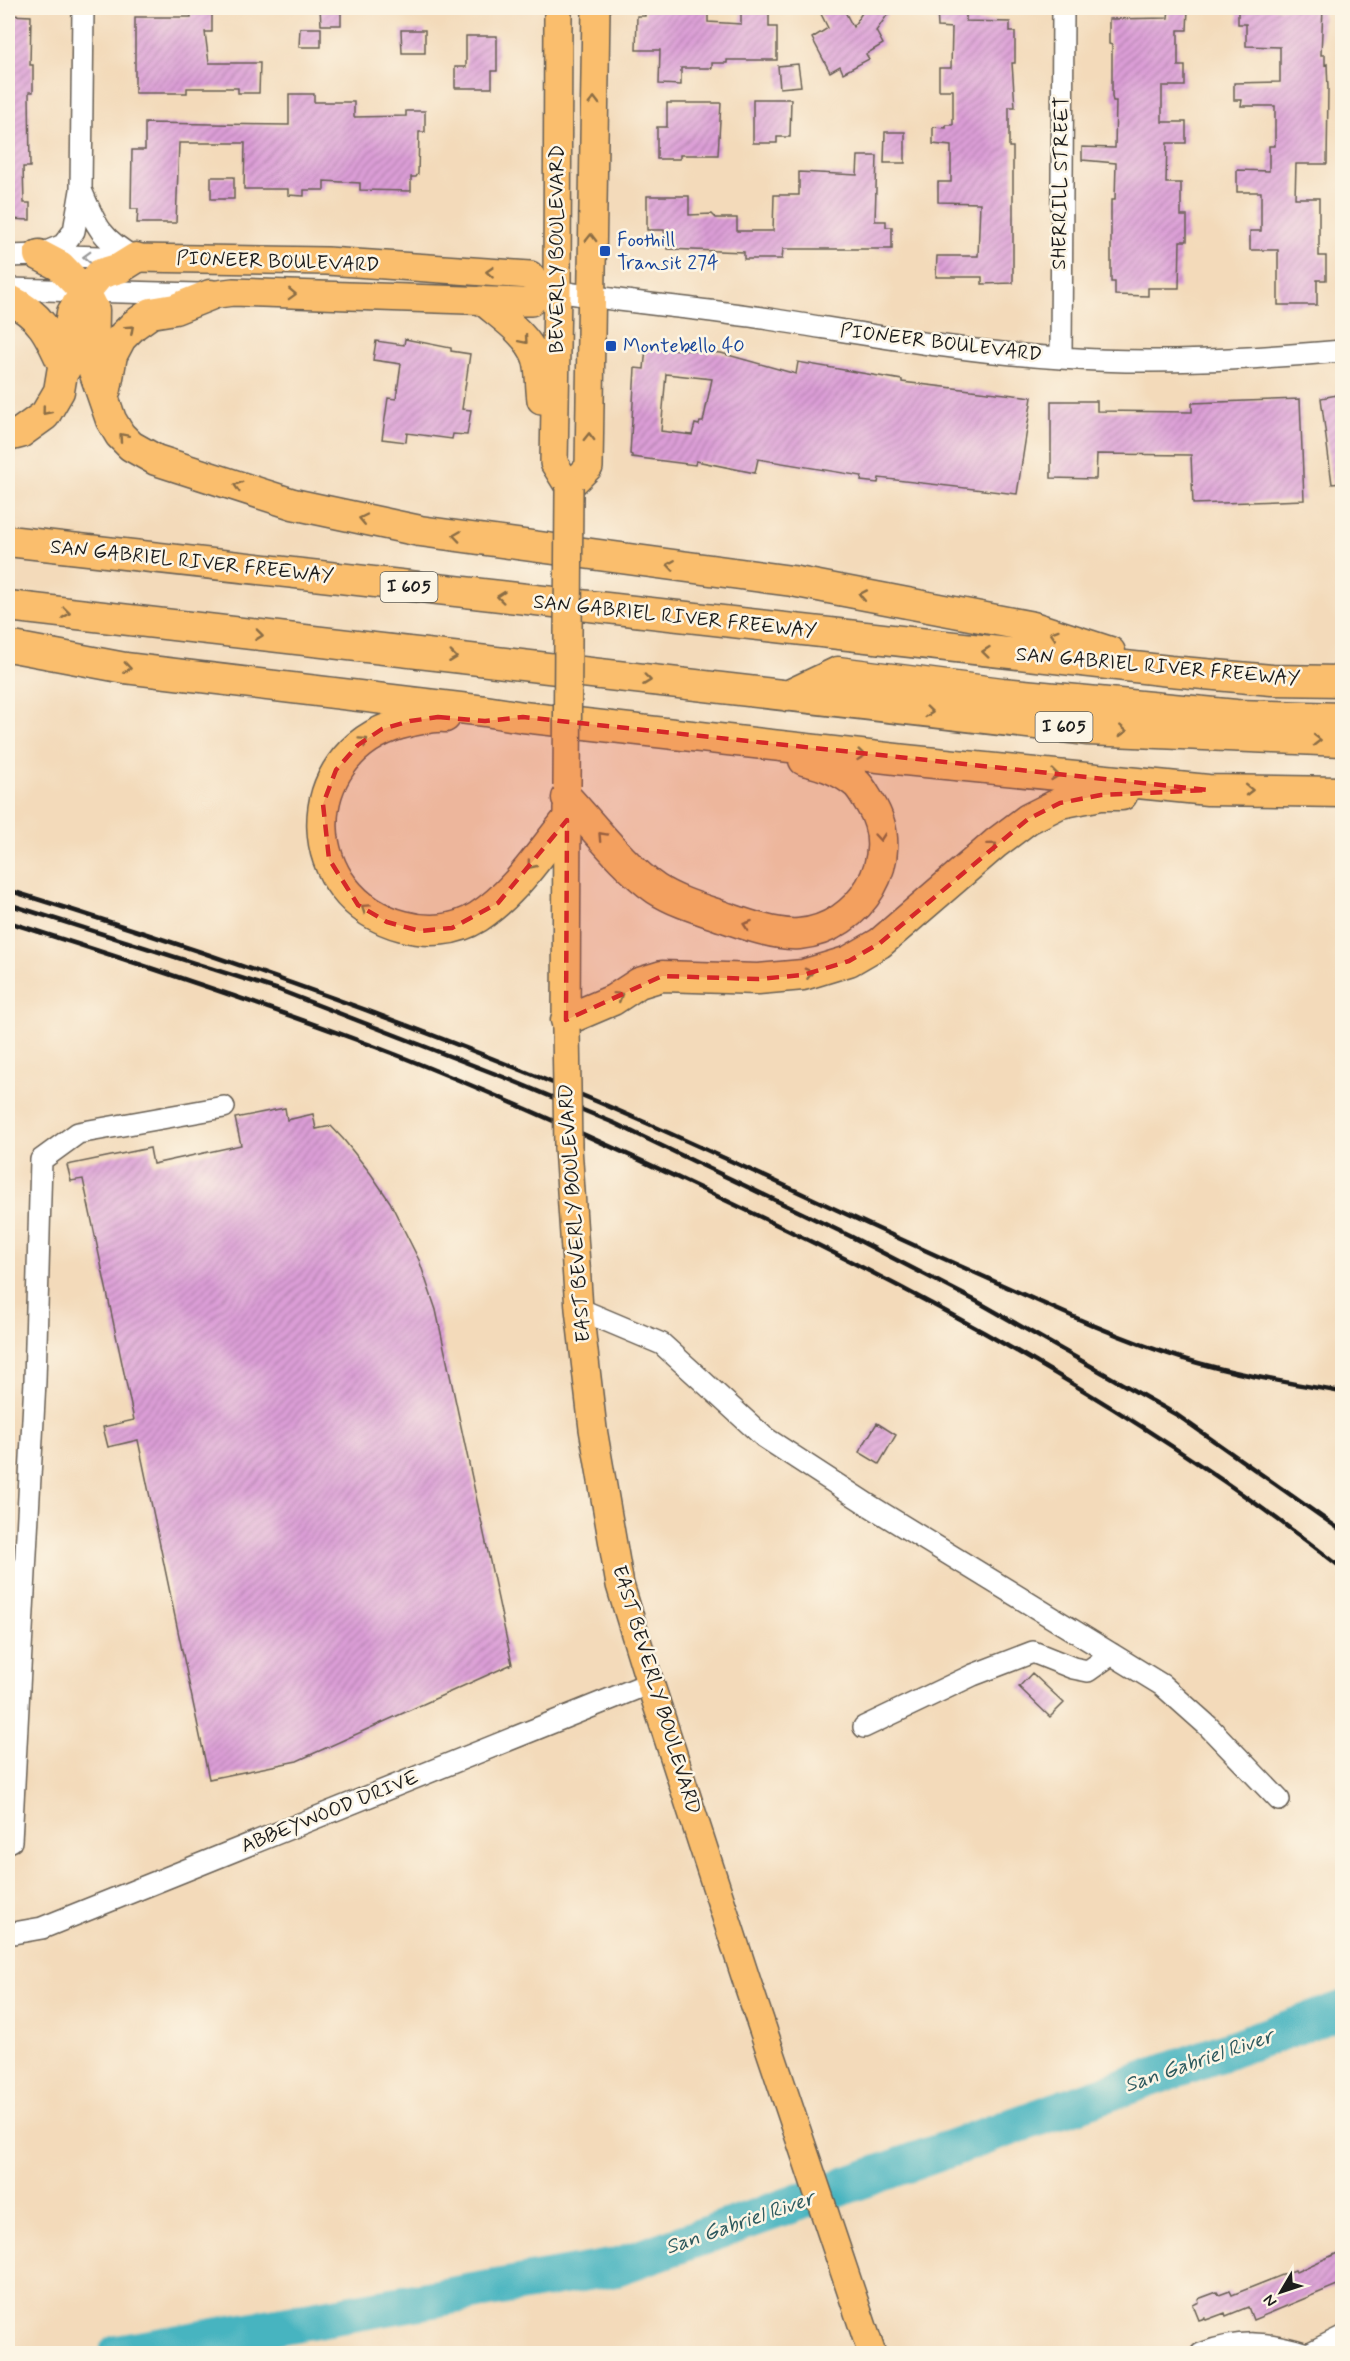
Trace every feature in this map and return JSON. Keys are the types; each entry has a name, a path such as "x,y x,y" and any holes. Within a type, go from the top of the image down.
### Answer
{"highway":[{"path":"39,255 60,266 85,292 94,310 93,368 111,420 120,435 131,446 156,460 293,504 420,531 792,581 1033,627 1170,672"},
{"path":"8,436 20,433 45,414 59,391 65,369 72,313 85,292 100,274 120,268 136,258"},
{"path":"104,401 112,355 121,338 134,325 151,314 175,309 210,295"},
{"path":"8,299 27,308 41,323 52,339 65,369"},
{"name":"SAN GABRIEL RIVER FREEWAY","path":"8,541 1170,672 1272,680 1342,681"},
{"name":"I 605","path":"8,606 1088,730 1342,741"},
{"path":"810,633 837,659 1150,695 1342,706"},
{"path":"8,646 125,668 523,717 1208,790"},
{"path":"787,696 838,672 1002,693 1236,716 1342,718"},
{"path":"523,717 485,721 438,717 410,721 382,729 358,745 336,770 323,804 322,833 329,860 340,882 358,905 387,922 420,931 452,928 476,918 498,903 517,883 567,801 637,873 657,889 685,903 756,928 798,934 831,926 861,903 878,874 882,840 876,814 858,785 827,765 698,737"},
{"path":"566,1025 639,983 662,976 758,979 803,975 849,961 880,943 996,843 1028,819 1060,803 1101,795 1208,790 1342,792"}],"main road":[{"name":"BEVERLY BOULEVARD","path":"558,8 549,290 554,464 569,487 589,467 596,8"},
{"name":"PIONEER BOULEVARD","path":"136,258 327,261 530,275 549,290 531,302 233,292 210,295"},
{"path":"481,300 519,333 530,346 536,358 541,403 554,438"},
{"path":"567,801 569,487"},
{"name":"EAST BEVERLY BOULEVARD","path":"567,801 568,1147 579,1309 593,1429 620,1585 650,1683 872,2353"}],"street":[{"path":"39,255 63,245 74,231 81,190 83,8"},
{"name":"SHERRILL STREET","path":"1061,358 1063,8"},
{"path":"81,190 95,224 113,246 136,258"},
{"name":"PIONEER BOULEVARD","path":"8,256 136,258"},
{"name":"PIONEER BOULEVARD","path":"8,289 210,295"},
{"name":"PIONEER BOULEVARD","path":"549,290 768,318 985,352 1061,358 1110,361 1242,360 1342,351"},
{"path":"8,1842 11,1841 35,1381 41,1160 78,1133 224,1107"},
{"path":"579,1309 662,1344 764,1437 867,1504 1162,1685 1208,1726 1279,1800"},
{"path":"864,1727 974,1675 1033,1652 1073,1668 1088,1671 1112,1654"},
{"name":"ABBEYWOOD DRIVE","path":"8,1934 42,1928 650,1683"},
{"path":"1202,2354 1226,2344 1256,2344 1276,2345 1308,2354 1342,2337"}],"highlighted area":[{"path":"438,717 485,721 523,717 1208,790 1101,795 1060,803 1028,819 880,943 849,961 803,975 758,979 662,976 566,1020 567,820 498,903 452,928 420,931 387,922 358,905 329,859 323,804 336,770 358,745 382,729 410,721"}],"building":[{"path":"191,8 212,8 212,32 205,32 209,63 260,63 259,93 238,93 238,88 187,88 187,93 135,93 135,17 191,17"},
{"path":"320,8 341,8 341,25 321,25"},
{"path":"645,8 708,8 708,22 741,24 741,12 769,12 769,27 777,27 777,60 727,60 727,63 712,63 712,68 681,68 681,85 659,84 660,50 636,50 637,16 645,16"},
{"path":"818,8 843,8 853,27 865,8 892,8 876,31 883,44 866,54 869,59 843,73 840,66 830,72 812,38 828,28"},
{"path":"937,8 966,8 966,21 1010,22 1010,32 1015,32 1015,63 1012,63 1015,107 1009,107 1009,147 1013,147 1013,283 982,284 982,277 936,277 937,256 978,256 980,203 938,202 938,182 951,182 951,146 933,144 933,127 946,128 946,125 953,125 953,90 939,90 939,68 951,68 952,28 938,27"},
{"path":"1238,8 1323,8 1321,55 1325,55 1325,65 1327,64 1327,164 1296,164 1295,198 1319,198 1319,256 1326,256 1326,280 1317,280 1317,305 1278,305 1278,250 1250,250 1250,231 1261,231 1261,192 1237,192 1237,170 1269,171 1269,146 1275,146 1275,106 1241,106 1242,100 1234,100 1234,83 1280,82 1280,47 1246,46 1246,24 1238,24"},
{"path":"1169,9 1188,9 1187,30 1178,30 1178,66 1185,66 1185,86 1162,86 1162,122 1186,122 1186,143 1167,143 1166,183 1181,183 1181,216 1187,216 1187,241 1180,241 1179,288 1148,288 1148,296 1115,295 1115,282 1111,282 1111,200 1115,200 1116,163 1082,160 1082,147 1115,148 1116,101 1113,101 1112,97 1112,45 1109,44 1109,19 1168,18"},
{"path":"8,15 31,16 30,65 33,65 33,92 29,92 30,167 23,167 24,203 30,203 30,220 8,219"},
{"path":"300,28 321,28 321,47 299,47"},
{"path":"401,30 425,30 425,53 402,53"},
{"path":"466,36 497,36 497,71 492,71 492,88 455,88 455,67 466,67"},
{"path":"798,64 801,86 780,88 778,66"},
{"path":"289,94 314,94 314,102 354,102 354,117 406,116 406,111 425,111 425,132 419,132 418,174 416,177 411,177 411,191 360,190 360,183 324,181 324,190 304,190 304,196 288,195 288,189 244,189 245,143 179,143 176,223 137,223 138,209 131,209 132,150 145,150 145,123 289,125"},
{"path":"753,99 791,99 790,137 777,137 777,143 753,143"},
{"path":"667,103 721,103 718,155 680,155 680,159 657,159 657,127 667,127"},
{"path":"885,132 905,132 905,163 884,163"},
{"path":"858,156 877,156 875,221 886,221 886,227 892,227 892,249 783,249 782,259 744,259 744,252 667,249 664,230 647,230 647,196 689,196 689,215 712,214 716,218 737,218 737,231 773,231 774,195 799,195 799,172 857,175"},
{"path":"211,177 234,177 234,199 211,199"},
{"path":"405,339 470,354 462,409 471,410 467,435 453,434 452,439 407,433 406,442 382,439 388,398 396,399 401,364 373,360 376,341 404,345"},
{"path":"646,347 721,353 796,374 798,362 902,380 902,382 1032,397 1017,494 879,478 878,483 861,481 862,476 758,459 755,473 696,461 695,465 632,457 630,454 635,368 644,369","holes":["666,374 712,379 703,422 699,425 695,424 692,435 661,431"]},
{"path":"1342,394 1342,483 1332,484 1321,398"},
{"path":"1300,399 1304,500 1193,504 1191,455 1097,454 1096,479 1051,478 1051,401 1097,401 1097,411 1192,412 1192,403"},
{"path":"285,1108 287,1120 313,1114 316,1129 331,1126 344,1140 390,1202 419,1260 436,1310 512,1664 297,1761 209,1779 138,1440 108,1447 103,1427 134,1420 83,1179 71,1181 67,1165 150,1148 153,1164 241,1145 235,1118"},
{"path":"877,1423 896,1435 879,1464 859,1452"},
{"path":"1032,1673 1064,1703 1050,1717 1019,1687"},
{"path":"1342,2251 1342,2283 1253,2320 1248,2307 1226,2316 1225,2313 1206,2320 1205,2318 1199,2320 1193,2305 1199,2302 1198,2299 1217,2292 1219,2295 1230,2291 1232,2295 1295,2270 1296,2272"}],"waterway":[{"name":"San Gabriel River","path":"117,2354 616,2267 1342,2010"}],"railway":[{"path":"8,890 249,968 486,1056 642,1121 1127,1339 1220,1369 1342,1392"},
{"path":"8,904 279,990 506,1078 614,1123 850,1236 978,1302 1177,1415 1342,1531"},
{"path":"8,922 203,985 397,1055 486,1091 746,1210 902,1288 1054,1373 1201,1466 1342,1568"}],"place":[{"name":"Foothill Transit 274","path":"605,251"},
{"name":"Montebello 40","path":"611,346"}]}
